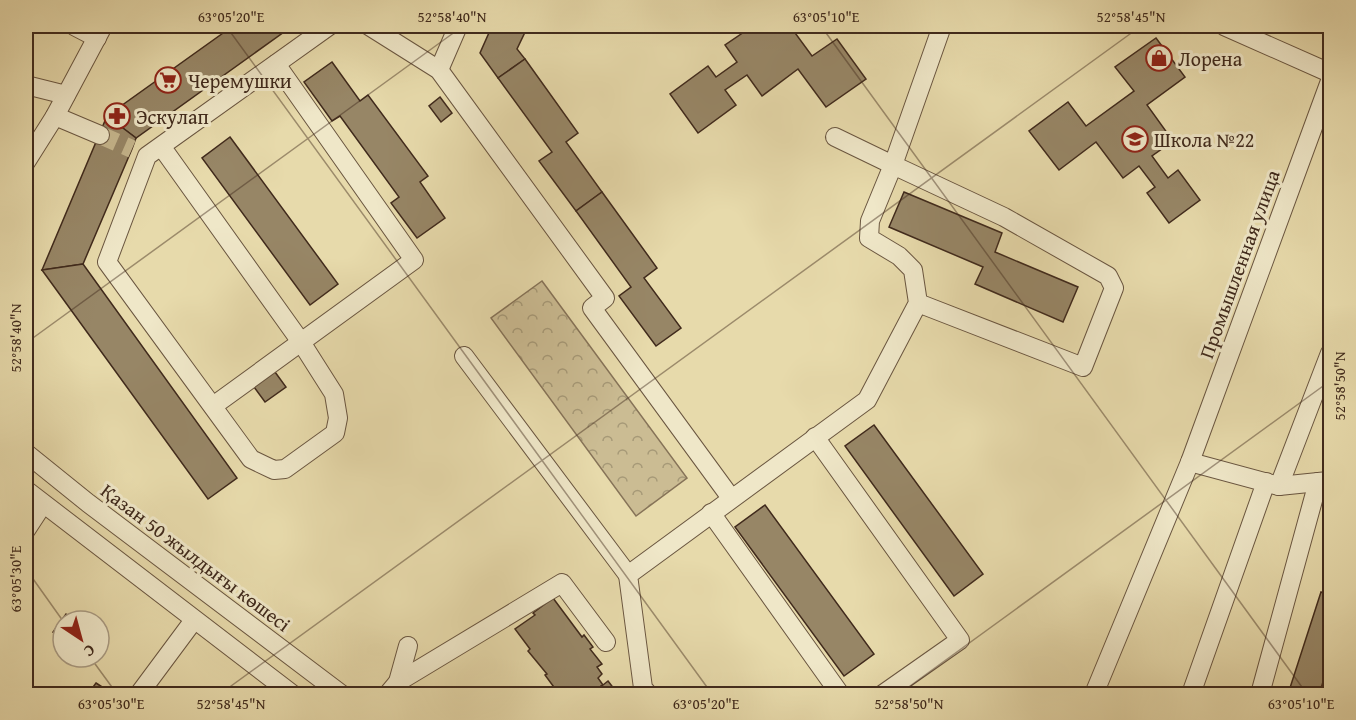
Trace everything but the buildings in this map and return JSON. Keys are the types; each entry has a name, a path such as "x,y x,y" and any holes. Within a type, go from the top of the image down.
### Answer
{"street":[{"path":"26,162 55,116 100,32 74,26"},
{"path":"146,150 301,342 334,394 338,418 335,433 285,469 273,470 251,459 107,262 146,150 276,64 328,26"},
{"path":"369,26 439,70 605,298 592,308 731,498"},
{"path":"439,70 458,26"},
{"path":"628,575 867,400 918,303 913,270 899,256 869,238 870,221 893,165 942,26"},
{"path":"1224,26 1330,73"},
{"path":"213,406 414,260 276,64"},
{"name":"Промышленная улица","path":"1094,694 1190,462 1330,81"},
{"path":"26,85 66,95"},
{"path":"55,116 100,135"},
{"path":"836,137 1004,217 1108,276 1114,288 1083,367 918,303"},
{"path":"1191,694 1272,484 1330,353"},
{"path":"464,356 628,575 643,688 648,694"},
{"path":"815,437 960,640 883,694"},
{"name":"Қазан 50 жылдығы көшесі","path":"26,453 88,503 341,694"},
{"path":"1190,462 1272,484 1324,481 1260,694"},
{"path":"26,490 292,694"},
{"path":"72,524 88,503"},
{"path":"26,530 44,504"},
{"path":"711,513 840,694"},
{"path":"393,688 562,583 606,642"},
{"path":"140,694 194,621"},
{"path":"393,688 408,646"}],"green space":[{"path":"542,281 687,478 636,516 491,318"}],"tunnel":[{"path":"100,135 132,149"}],"place":[{"name":"Лорена","path":"1159,58"},
{"name":"Черемушки","path":"168,80"},
{"name":"Эскулап","path":"117,116"},
{"name":"Школа №22","path":"1135,139"}]}
